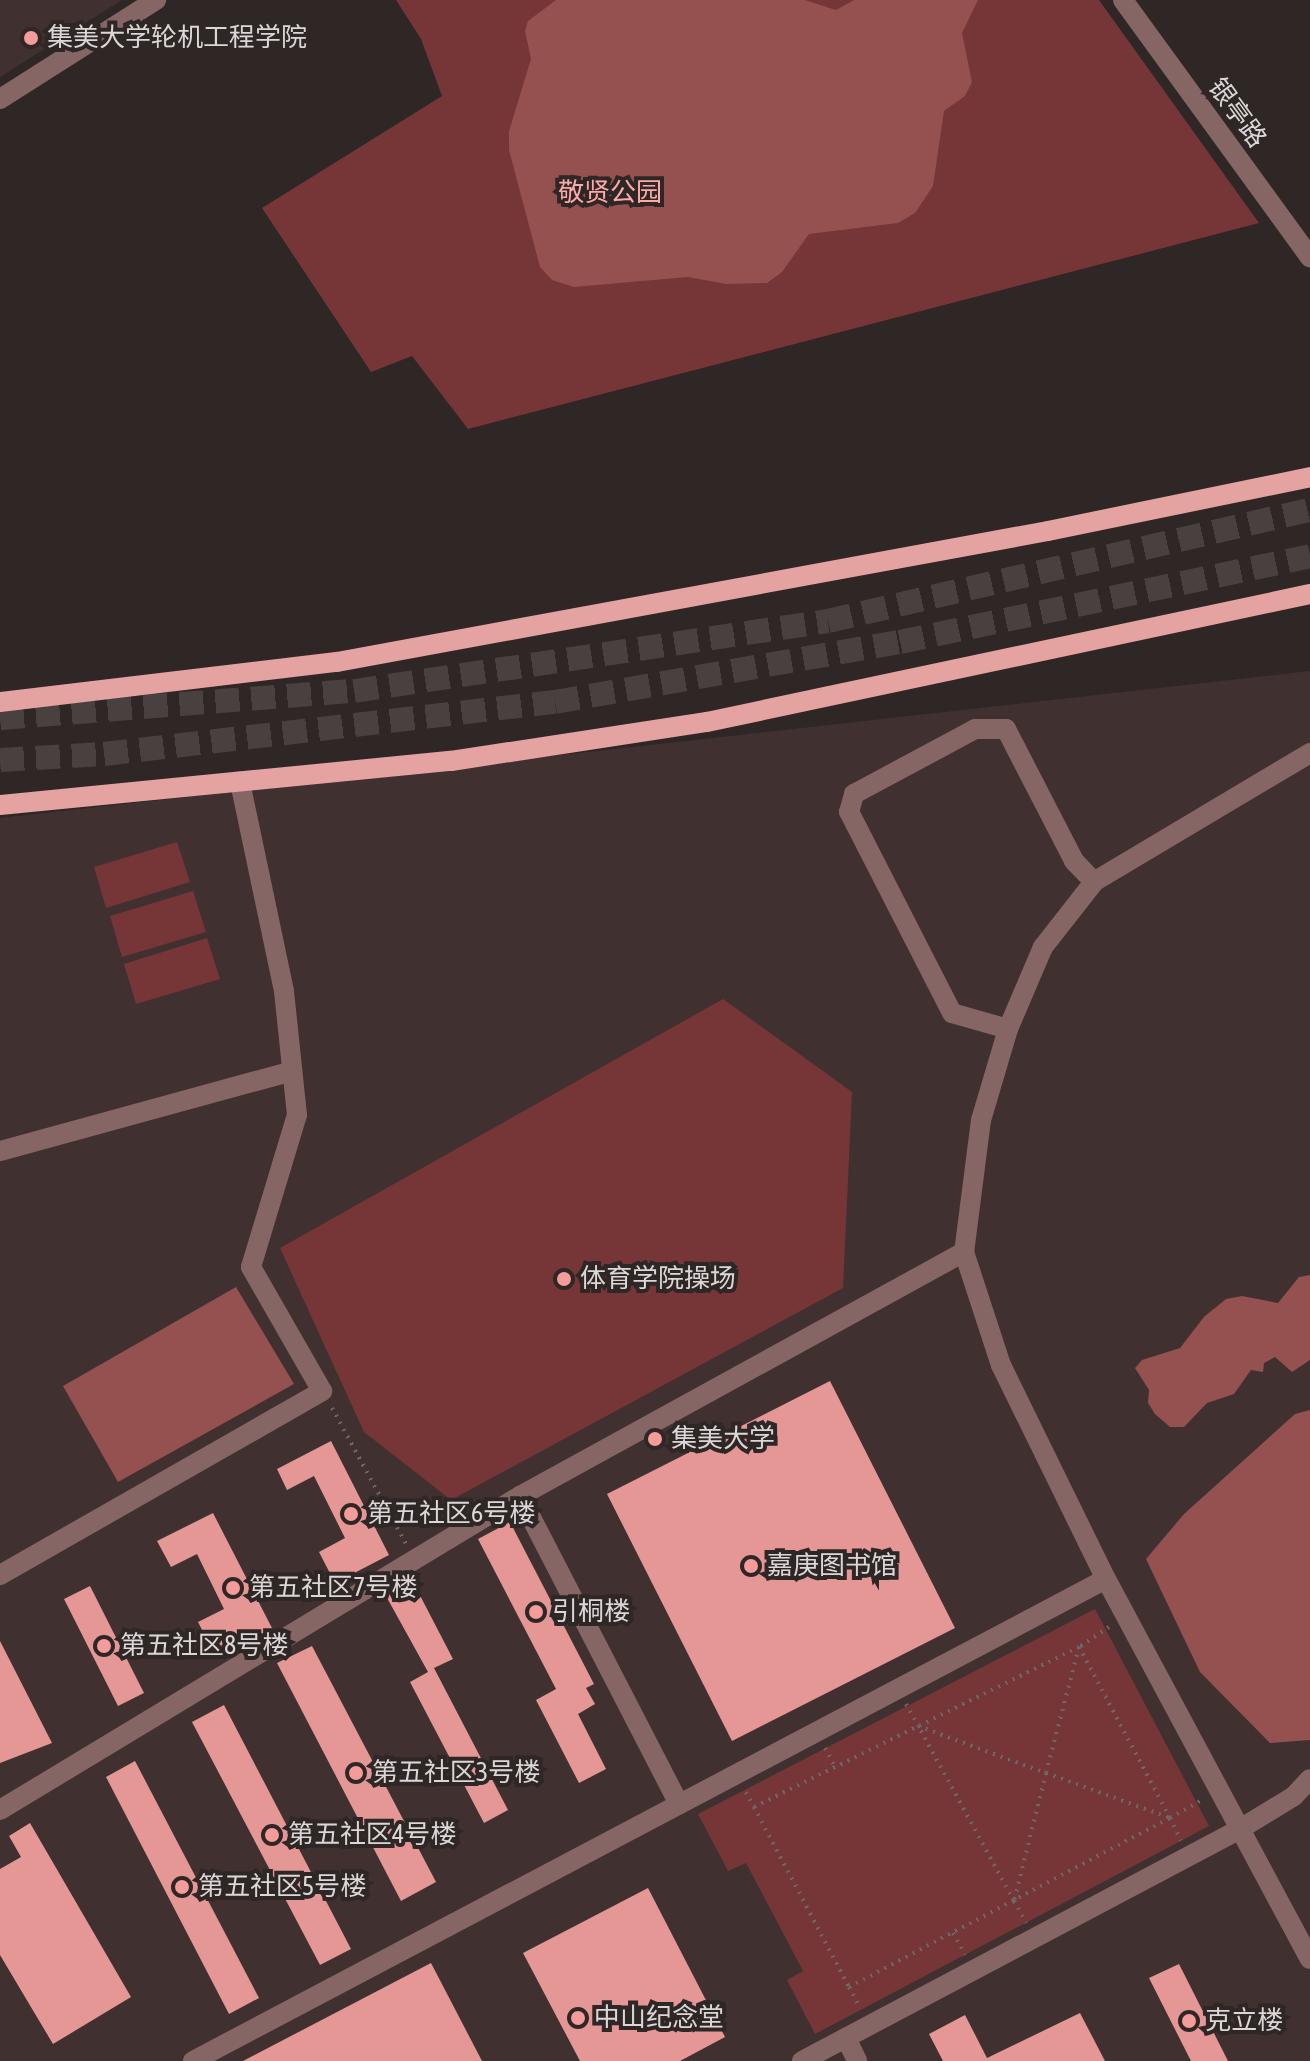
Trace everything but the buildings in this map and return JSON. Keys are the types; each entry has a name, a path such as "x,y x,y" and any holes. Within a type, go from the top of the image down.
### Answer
{"main road":[{"path":"0,702 337,662 1033,534 1310,477"},
{"path":"0,805 451,761 707,722 1310,594"}],"street":[{"path":"0,99 156,0"},
{"name":"银亭路","path":"1123,0 1310,257"},
{"path":"1008,1029 952,1013 849,812 854,794 975,729 1006,729 1074,861 1094,882"},
{"path":"1310,753 1094,882 1043,947 1008,1029 981,1120 964,1252 1001,1365 1106,1579 1310,1959"},
{"path":"0,1575 322,1391 251,1267 297,1115 284,991 240,782"},
{"path":"0,1151 292,1071"},
{"path":"0,1810 520,1496 964,1252"},
{"path":"520,1496 679,1804"},
{"path":"193,2061 1106,1579"},
{"path":"802,2061 1240,1829 1294,1796 1310,1779"},
{"path":"846,2038 857,2061"}],"path":[{"path":"335,1414 415,1560"},
{"path":"1126,1616 1079,1647 754,1807 849,1987 1220,1790"},
{"path":"1014,1901 1079,1647"},
{"path":"1079,1647 1170,1818"},
{"path":"918,1726 1170,1818"},
{"path":"918,1726 1014,1901"}],"shaded area":[{"name":"集美大学轮机工程学院","path":"0,0 122,0 0,77"},
{"path":"556,0 805,0 836,10 854,0 978,0 962,33 972,82 965,96 944,111 933,186 915,213 898,223 809,234 782,272 767,283 726,284 688,277 574,287 552,280 540,267 509,150 509,131 531,59 525,31 528,21"},
{"name":"集美大学","path":"1310,671 1310,2061 0,2061 0,818"},
{"path":"1310,1275 1310,1360 1292,1372 1275,1357 1264,1363 1263,1372 1251,1370 1234,1394 1207,1403 1184,1427 1170,1427 1155,1414 1148,1403 1149,1390 1135,1368 1142,1360 1180,1348 1204,1317 1226,1299 1242,1296 1278,1303 1299,1277"},
{"path":"236,1287 294,1384 118,1482 63,1386"},
{"path":"1310,1410 1310,1740 1270,1743 1200,1672 1146,1559 1184,1514 1295,1414"}],"green space":[{"name":"敬贤公园","path":"396,0 1099,0 1259,223 468,429 412,356 371,372 262,208 442,96 421,39"},
{"path":"177,842 190,882 106,908 94,867"},
{"path":"193,891 206,932 122,957 110,916"},
{"path":"207,938 220,979 136,1004 124,964"},
{"path":"723,999 852,1092 843,1288 451,1500 364,1432 280,1248"},
{"path":"1095,1609 1209,1826 815,2034 787,1980 803,1971 746,1863 728,1871 698,1814"}],"tunnel":[{"path":"0,718 354,691 828,621 1310,510"},
{"path":"0,760 104,754 555,702 900,642 1310,556"}],"place":[{"name":"集美大学轮机工程学院","path":"31,38"},
{"name":"体育学院操场","path":"564,1279"},
{"name":"集美大学","path":"655,1439"},
{"name":"第五社区6号楼","path":"351,1514"},
{"name":"嘉庚图书馆","path":"751,1566"},
{"name":"第五社区7号楼","path":"233,1588"},
{"name":"引桐楼","path":"536,1612"},
{"name":"第五社区8号楼","path":"104,1646"},
{"name":"第五社区3号楼","path":"356,1773"},
{"name":"第五社区4号楼","path":"272,1835"},
{"name":"第五社区5号楼","path":"182,1887"},
{"name":"中山纪念堂","path":"578,2018"},
{"name":"克立楼","path":"1189,2021"}]}
